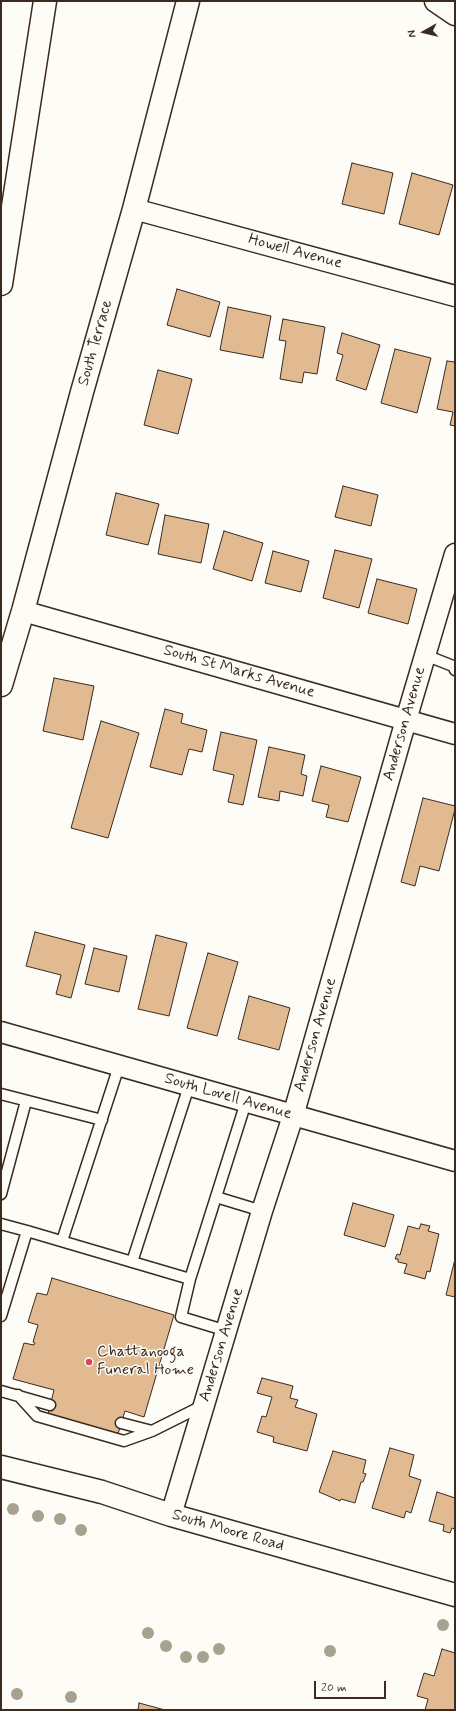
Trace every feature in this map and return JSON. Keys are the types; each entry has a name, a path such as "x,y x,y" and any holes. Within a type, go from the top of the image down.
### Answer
{"main road":[{"path":"1,284 45,1"},
{"name":"South Terrace","path":"1,684 23,611 82,392 134,208 188,1"},
{"path":"436,1 455,14"},
{"name":"South Moore Road","path":"1,1467 102,1492 171,1515 455,1595"}],"street":[{"name":"Howell Avenue","path":"134,208 455,296"},
{"name":"Anderson Avenue","path":"171,1515 262,1211 293,1116 455,554"},
{"name":"South St Marks Avenue","path":"23,611 455,734"},
{"name":"South Lovell Avenue","path":"1,1032 455,1161"}],"lane":[{"path":"425,655 453,666 455,670"},
{"path":"62,1241 119,1066"},
{"path":"132,1262 189,1086"},
{"path":"1,1094 102,1120"},
{"path":"1,1194 26,1101"},
{"path":"227,1331 181,1317 190,1279 246,1102"},
{"path":"216,1197 262,1211"},
{"path":"1,1224 190,1279"},
{"path":"1,1316 27,1231"},
{"path":"1,1391 50,1405"},
{"path":"18,1395 37,1416 124,1441 152,1431 204,1405"},
{"path":"121,1422 152,1431"}],"building":[{"path":"352,163 393,173 384,214 342,204"},
{"path":"412,173 453,185 439,235 399,224"},
{"path":"177,289 220,302 210,337 167,325"},
{"path":"228,307 271,316 263,358 220,350"},
{"path":"283,319 325,327 317,374 304,372 302,383 280,379 286,341 279,340"},
{"path":"342,333 380,345 366,390 336,380 343,355 337,353"},
{"path":"395,349 431,358 417,413 381,403"},
{"path":"447,361 455,362 455,426 450,425 453,412 437,409"},
{"path":"158,370 192,379 178,434 144,425"},
{"path":"343,486 378,495 371,526 335,517"},
{"path":"116,493 159,504 148,545 106,535"},
{"path":"165,515 209,524 201,563 158,554"},
{"path":"224,531 263,543 252,581 213,569"},
{"path":"335,550 372,559 359,608 323,598"},
{"path":"273,551 309,561 301,592 265,583"},
{"path":"377,579 417,589 408,624 368,613"},
{"path":"54,678 94,686 83,740 43,731"},
{"path":"165,709 183,714 181,723 207,730 202,752 189,749 182,775 150,767"},
{"path":"101,721 139,733 108,838 71,828"},
{"path":"221,732 257,740 243,805 228,802 234,775 213,770"},
{"path":"269,747 305,755 301,774 307,776 303,796 280,791 279,801 258,797"},
{"path":"321,766 361,777 348,822 326,817 329,805 312,801"},
{"path":"423,798 455,806 455,809 439,871 420,866 415,886 401,882"},
{"path":"35,932 85,945 71,998 56,994 61,975 26,966"},
{"path":"156,935 187,943 169,1016 138,1009"},
{"path":"94,948 127,956 119,992 85,984"},
{"path":"208,953 238,962 217,1036 187,1028"},
{"path":"249,996 290,1008 279,1050 238,1039"},
{"path":"353,1203 394,1215 385,1247 344,1235"},
{"path":"421,1224 430,1226 428,1231 439,1234 430,1272 427,1271 425,1279 404,1273 407,1264 398,1262 398,1259 395,1259 397,1254 400,1255 408,1226 419,1229"},
{"path":"455,1259 455,1297 446,1295"},
{"name":"Chattanooga Funeral Home","path":"52,1278 174,1315 144,1417 125,1411 118,1434 48,1414 54,1390 13,1379 24,1343 34,1345 35,1343 33,1342 38,1325 28,1322 37,1293 47,1295"},
{"path":"262,1378 293,1386 290,1398 298,1400 295,1407 317,1414 307,1451 273,1442 274,1437 257,1432 262,1416 266,1417 272,1397 257,1393"},
{"path":"390,1448 414,1455 409,1476 421,1480 411,1513 406,1511 404,1518 372,1508"},
{"path":"333,1451 366,1460 363,1473 366,1474 363,1482 361,1482 355,1503 341,1499 340,1501 319,1492"},
{"path":"437,1492 455,1498 455,1529 452,1528 450,1533 443,1531 444,1525 429,1521"},
{"path":"442,1649 455,1653 455,1710 425,1710 428,1699 417,1696 424,1673 434,1676"},
{"path":"139,1703 165,1710 138,1710"}],"place":[{"name":"Chattanooga Funeral Home","path":"89,1362"}]}
